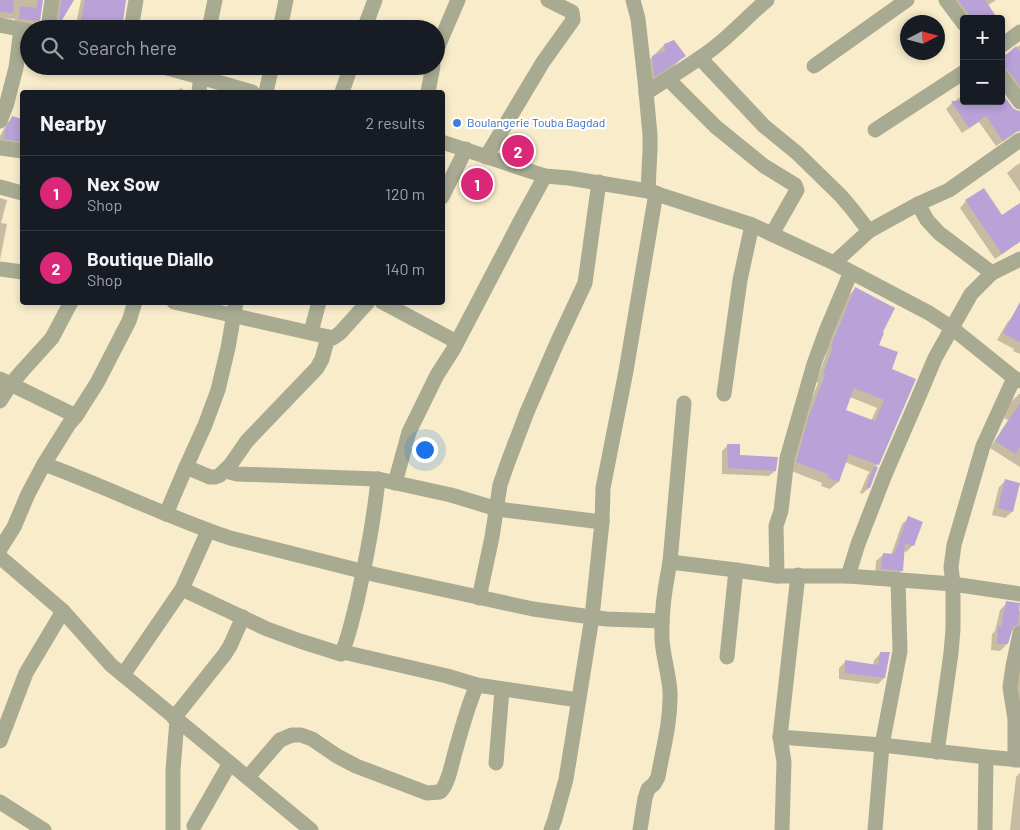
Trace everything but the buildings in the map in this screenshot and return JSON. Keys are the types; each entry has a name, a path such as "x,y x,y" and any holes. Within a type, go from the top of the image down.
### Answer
{"street":[{"path":"49,20 52,0"},
{"path":"133,20 136,0"},
{"path":"211,20 215,0"},
{"path":"282,20 286,0"},
{"path":"367,20 375,0"},
{"path":"445,31 458,0"},
{"path":"486,156 543,62 574,20 572,12 548,0"},
{"path":"551,830 566,779 592,617 602,522 603,488 626,371 652,192 646,92 638,19 633,0"},
{"path":"646,92 700,58 734,31 766,0"},
{"path":"814,66 907,0"},
{"path":"946,0 960,19"},
{"path":"0,25 20,29"},
{"path":"1005,43 1020,32"},
{"path":"0,121 6,106 20,51"},
{"path":"700,58 764,126 841,196 869,231"},
{"path":"199,90 201,75"},
{"path":"209,75 247,90"},
{"path":"266,90 270,75"},
{"path":"343,90 348,75"},
{"path":"428,90 431,75"},
{"path":"875,130 960,75"},
{"path":"668,79 716,127 764,166 795,185 797,190 772,234"},
{"path":"1005,81 1020,102"},
{"path":"834,263 869,231 918,204 949,190 1020,140"},
{"path":"445,143 545,176 599,182 652,192 752,225 834,263 930,312 1017,379 983,446 954,544 951,567 953,584 951,654 937,752"},
{"path":"0,148 20,151"},
{"path":"445,191 466,149"},
{"path":"395,483 409,432 436,375 457,342 545,176"},
{"path":"479,598 500,485 527,412 585,284 599,182"},
{"path":"0,187 20,192"},
{"path":"918,204 927,220 939,232 992,273"},
{"path":"724,394 740,280 752,225"},
{"path":"848,576 858,544 893,455 920,396 934,358 971,294 992,273 1020,259"},
{"path":"0,269 20,272"},
{"path":"777,576 776,526 781,511 787,458 814,364 851,272"},
{"path":"0,400 5,382 52,338 68,305"},
{"path":"0,549 14,528 24,502 44,464 96,384 129,321 134,305"},
{"path":"200,305 234,309 333,338 340,333 365,305"},
{"path":"312,332 318,305"},
{"path":"388,305 457,342"},
{"path":"166,514 218,390 228,348 234,309"},
{"path":"186,466 210,477 220,475 226,471 247,441 317,368 322,359 328,337"},
{"path":"5,382 76,416"},
{"path":"640,830 648,789 658,777 669,722 670,692 662,641 662,621 663,602 670,562 684,403"},
{"path":"44,464 208,531 230,538 364,572 533,609 592,617 662,621"},
{"path":"226,471 237,474 378,479 451,495 497,508 602,522"},
{"path":"343,652 364,572 372,532 378,479"},
{"path":"123,675 182,589 208,531"},
{"path":"0,557 63,611 111,665 311,830"},
{"path":"670,562 777,576 848,576 953,584 1020,594"},
{"path":"727,656 736,570"},
{"path":"782,830 784,762 780,737 798,575"},
{"path":"875,830 882,745 900,651 898,580"},
{"path":"182,589 300,642 339,654 343,652 447,676 476,685 578,700"},
{"path":"0,741 26,673 63,611"},
{"path":"172,830 176,719 225,654 243,617"},
{"path":"780,737 882,745 1017,760 1015,718 1010,687 1020,633"},
{"path":"248,778 280,740 292,735 301,735 312,739 356,766 427,793 440,792 443,790 449,773 476,685"},
{"path":"496,763 502,690"},
{"path":"985,830 986,757"},
{"path":"172,814 199,828 230,763"},
{"path":"0,802 44,830"}],"place":[{"name":"Boulangerie Touba Bagdad","path":"457,123"},
{"name":"Boutique Diallo","path":"518,151"},
{"name":"Nex Sow","path":"477,184"}]}
